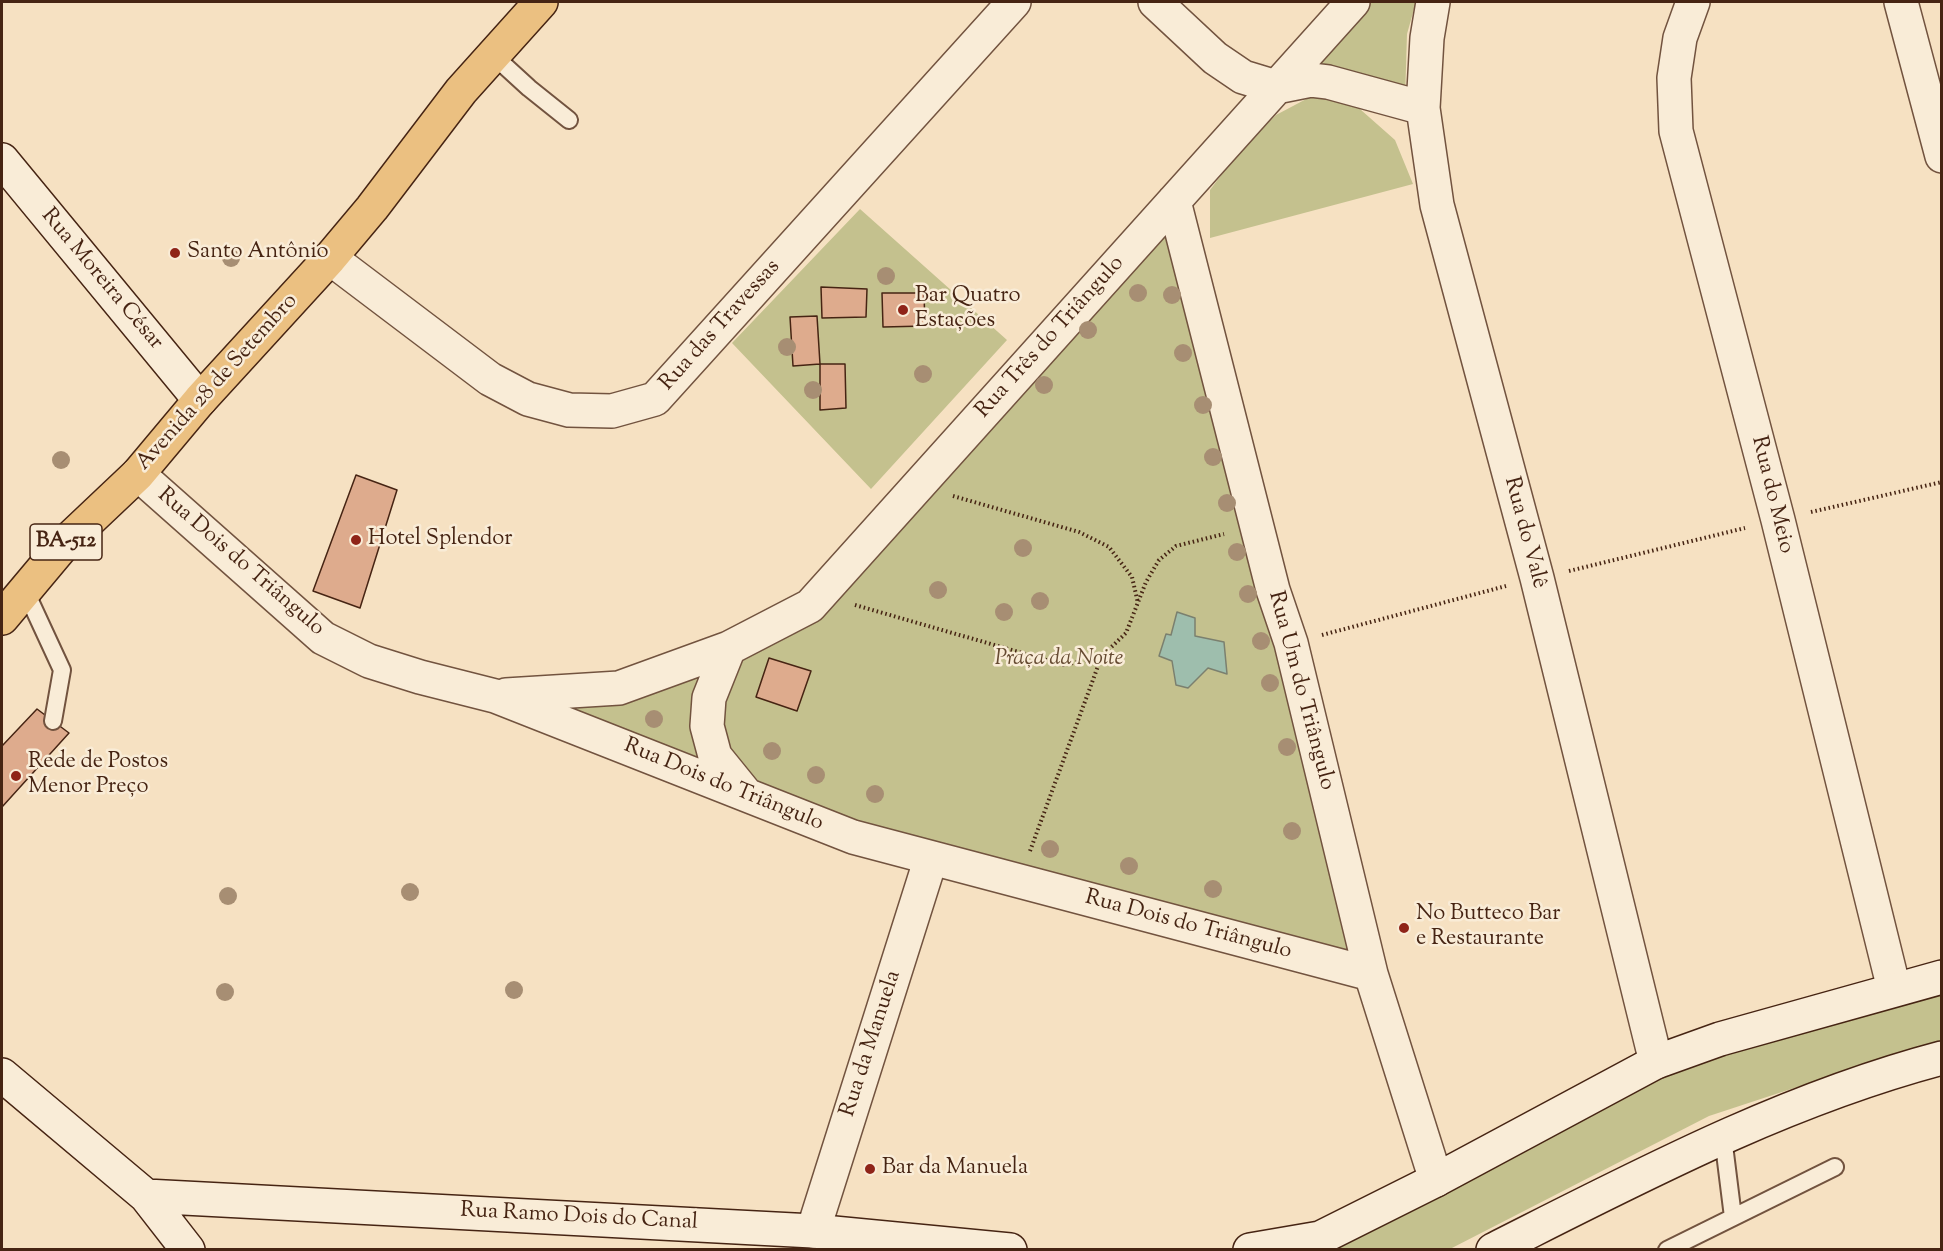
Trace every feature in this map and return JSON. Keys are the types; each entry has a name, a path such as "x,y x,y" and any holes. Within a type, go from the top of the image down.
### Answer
{"main road":[{"name":"Avenida 28 de Setembro","path":"2,618 64,544 138,474 200,400 330,258 372,208 461,91 542,2"}],"street":[{"name":"Rua das Travessas","path":"330,258 490,379 528,399 569,410 612,411 655,399 1014,2"},
{"path":"1155,2 1229,69 1243,77 1275,87 1311,80 1328,81 1423,108"},
{"name":"Rua Três do Triângulo","path":"495,696 619,688 729,648 810,606 1353,2"},
{"name":"Rua do Valê","path":"1433,2 1427,38 1423,108 1437,205 1537,578 1656,1062"},
{"name":"Rua do Meio","path":"1693,2 1680,38 1674,78 1676,131 1778,520 1894,989"},
{"path":"1901,2 1941,156"},
{"name":"Rua Moreira César","path":"2,160 200,400"},
{"name":"Rua Um do Triângulo","path":"1174,201 1273,590 1291,643 1371,974 1436,1180"},
{"name":"Rua Dois do Triângulo","path":"138,474 324,638 369,661 495,696 854,837 1371,974"},
{"path":"729,648 709,698 707,726 715,756 747,795"},
{"name":"Rua da Manuela","path":"813,1231 931,858"},
{"path":"1250,1250 1320,1238 1436,1180 1656,1062 1720,1039 1941,977"},
{"path":"1492,1250 1680,1156 1723,1137 1859,1082 1941,1058"},
{"path":"2,1075 146,1196 188,1250"},
{"name":"Rua Ramo Dois do Canal","path":"146,1196 813,1231 1011,1250"}],"lane":[{"path":"494,56 569,120"},
{"path":"25,590 62,670 52,721"},
{"path":"1723,1137 1733,1217"},
{"path":"1667,1250 1835,1167"}],"path":[{"path":"1291,643 1537,578 1941,482"},
{"path":"919,486 1079,532 1109,547 1132,577 1138,604"},
{"path":"1019,881 1101,657 1126,633 1146,582 1158,560 1176,546 1257,526"},
{"path":"820,595 1064,665 1101,657"}],"green space":[{"path":"1371,2 1416,2 1407,34 1405,100 1310,68"},
{"path":"1310,97 1352,102 1395,140 1413,184 1210,238 1210,190 1240,150 1276,115"},
{"path":"860,209 1007,340 871,489 732,343"},
{"name":"Praça da Noite","path":"1166,222 1355,957 862,827 519,701 618,706 821,608"},
{"path":"1941,977 1941,1046 1858,1067 1709,1116 1450,1249 1250,1250 1315,1239 1656,1062"}],"shaded area":[{"path":"1177,612 1195,618 1195,636 1224,642 1227,674 1208,668 1188,688 1176,685 1172,661 1159,656 1166,634 1171,635"}],"building":[{"path":"821,287 867,289 866,317 822,318"},
{"name":"Bar Quatro Estações","path":"882,293 924,293 925,326 883,327"},
{"path":"817,316 820,364 793,366 790,317"},
{"path":"820,364 845,364 846,408 820,410"},
{"name":"Hotel Splendor","path":"356,475 397,490 360,608 313,591"},
{"path":"769,658 811,671 797,711 756,697"},
{"name":"Rede de Postos Menor Preço","path":"37,709 69,733 2,807 2,746"}],"place":[{"name":"Santo Antônio","path":"175,253"},
{"name":"Bar Quatro Estações","path":"903,310"},
{"name":"Hotel Splendor","path":"356,540"},
{"name":"Rede de Postos Menor Preço","path":"16,776"},
{"name":"No Butteco Bar e Restaurante","path":"1404,928"},
{"name":"Bar da Manuela","path":"870,1169"}]}
